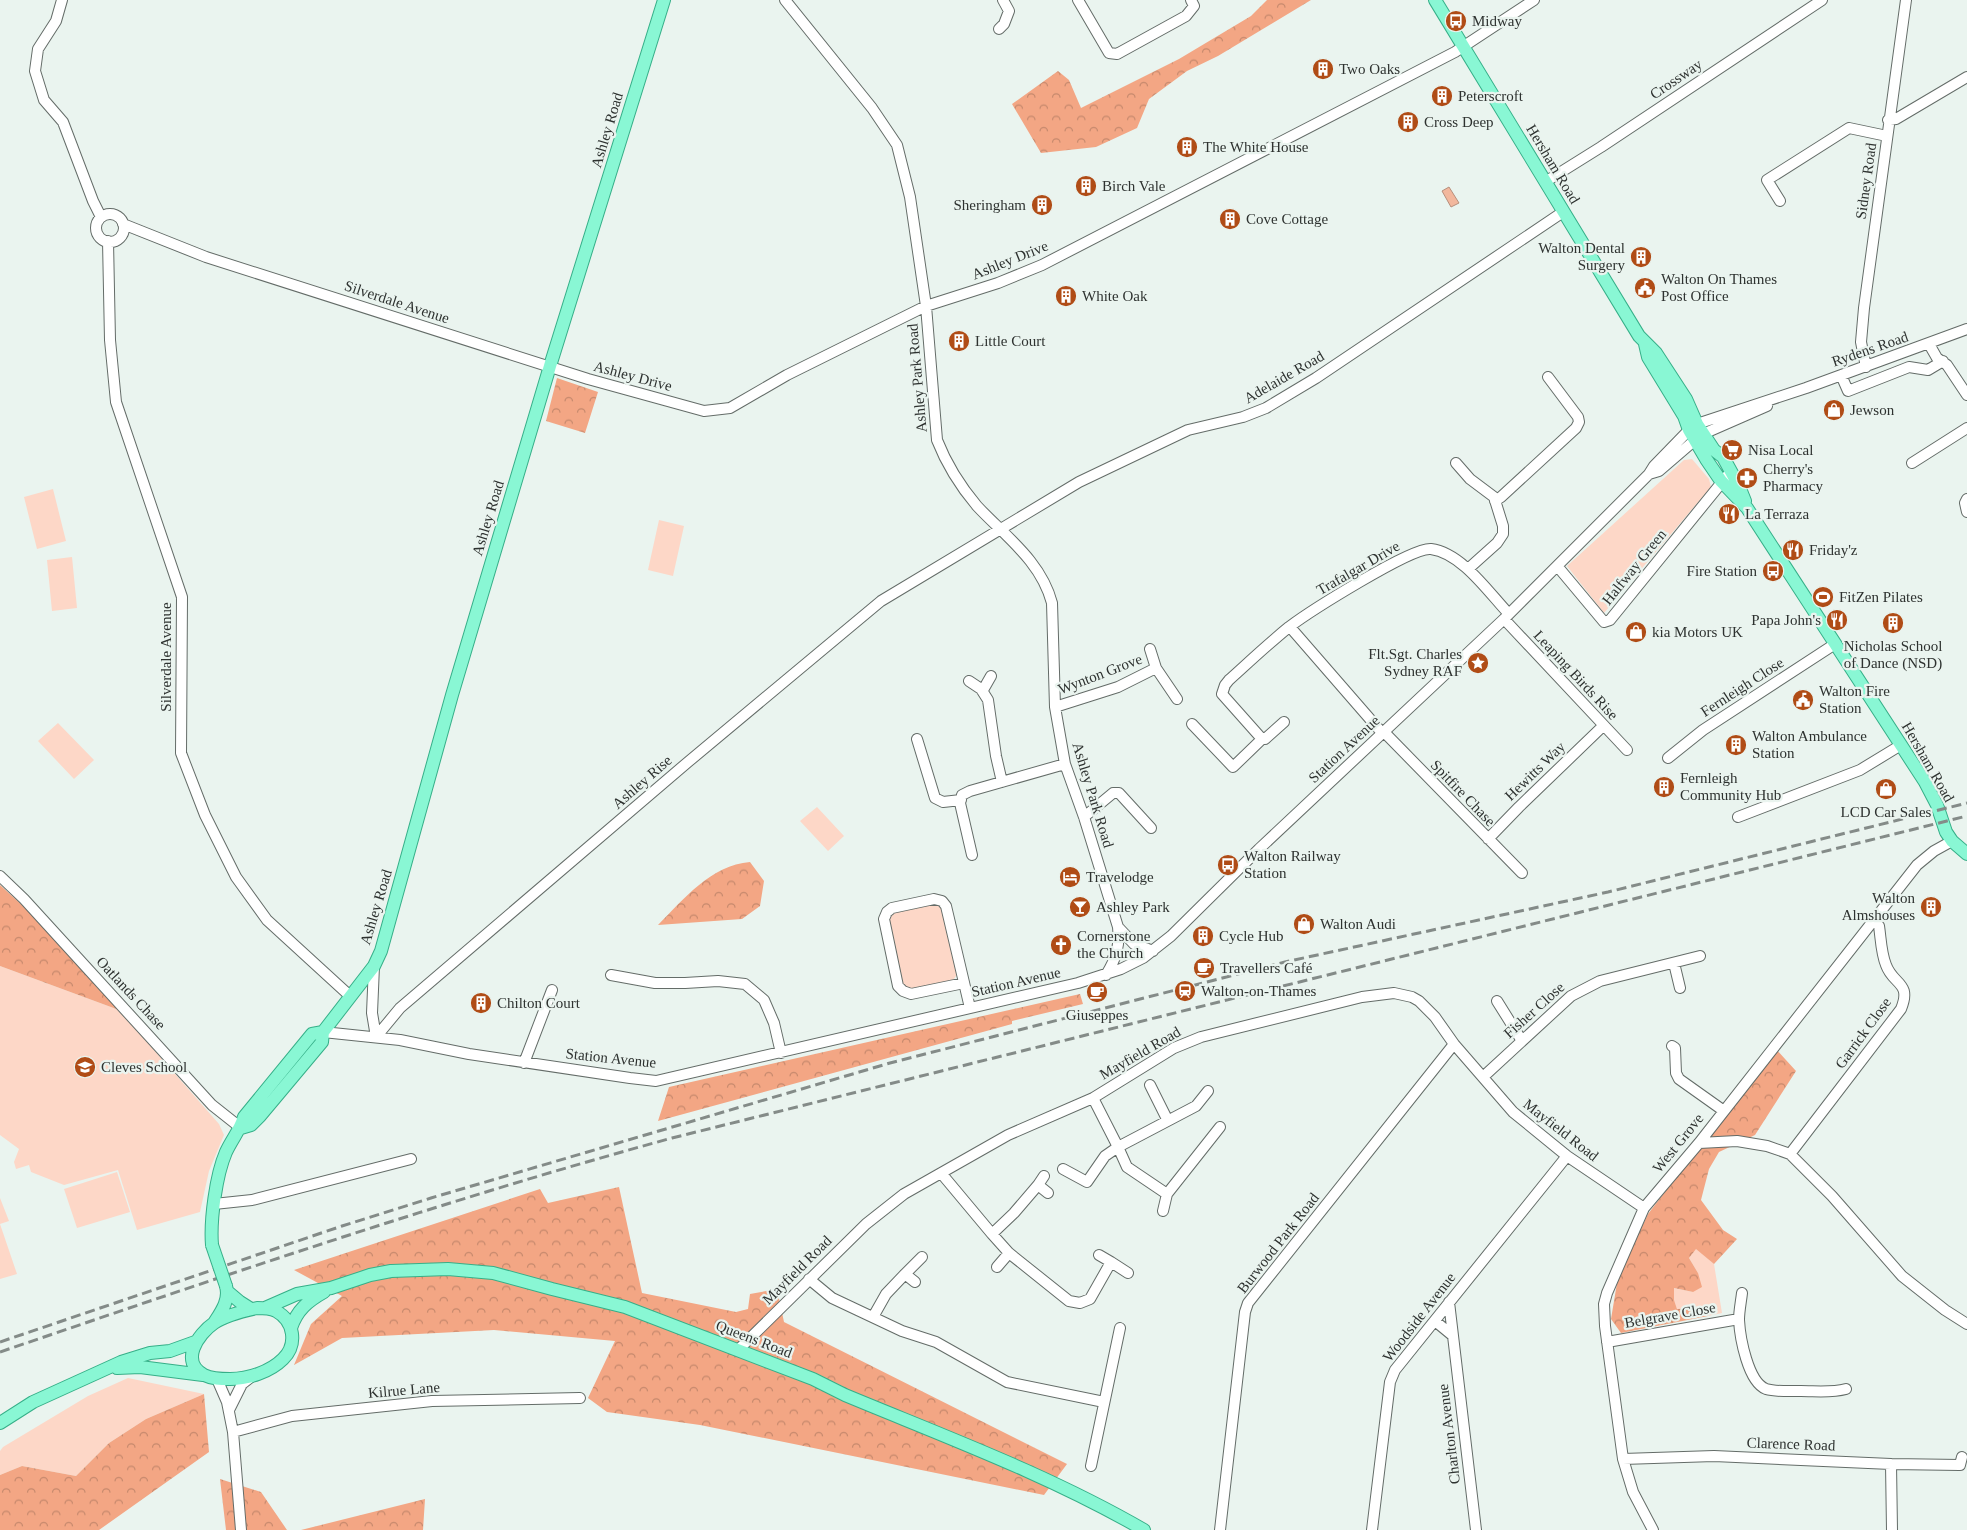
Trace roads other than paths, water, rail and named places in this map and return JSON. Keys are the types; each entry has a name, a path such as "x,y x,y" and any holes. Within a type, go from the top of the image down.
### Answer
{"main road":[{"name":"Ashley Road","path":"227,1288 212,1245 211,1231 214,1204 225,1154 241,1128 244,1117 312,1034 323,1032 374,966 381,951 452,695 550,366 664,0"},
{"name":"Hersham Road","path":"1435,0 1645,344 1648,357 1684,416 1696,432 1723,458 1726,477 1901,745 1937,805 1946,832 1952,841 1967,854"},
{"name":"Queens Road","path":"265,1308 297,1294 331,1288 370,1275 391,1271 448,1269 493,1273 625,1306 813,1379 853,1398 1055,1483 1100,1505 1144,1530"},
{"path":"227,1288 240,1302 251,1309"},
{"path":"214,1323 225,1306 227,1288"},
{"name":"Queens Road","path":"291,1328 294,1319 302,1307 331,1288"},
{"path":"109,1368 140,1367 203,1375 217,1379 252,1377 284,1358 291,1346 292,1337 288,1321 274,1310 265,1308 251,1309 214,1323 200,1335 192,1349 193,1363 203,1375"},
{"path":"0,1422 40,1398 76,1381 139,1356 170,1351 195,1342"}],"street":[{"path":"62,0 56,20 38,49 35,71 44,100 63,122 92,201 101,217"},
{"name":"Ashley Park Road","path":"785,0 872,108 897,145 910,197 926,306 937,440 944,459 976,504 1026,556 1041,574 1048,589 1052,616 1055,707 1065,764 1084,817 1118,927 1119,940 1116,959 1106,975"},
{"path":"999,29 1004,24 1009,11 1003,0"},
{"path":"1078,0 1109,53 1117,54 1186,16 1194,6 1192,0"},
{"path":"1462,46 1534,0"},
{"name":"Crossway","path":"1545,182 1822,0"},
{"name":"Sidney Road","path":"1866,367 1861,342 1864,308 1888,120 1906,0"},
{"name":"Ashley Drive","path":"550,366 588,379 704,411 730,408 787,375 926,306 998,283 1042,265 1197,186 1462,46"},
{"path":"1888,120 1896,119 1967,77"},
{"path":"1780,201 1767,180 1849,128 1887,136"},
{"name":"Adelaide Road","path":"1001,530 1080,482 1157,444 1188,430 1243,417 1266,408 1316,378 1563,212"},
{"path":"105,215 118,217 123,224 120,237 116,240 108,241 100,237 97,233 96,224 101,217 105,215"},
{"name":"Silverdale Avenue","path":"123,224 206,257 550,366"},
{"name":"Silverdale Avenue","path":"108,241 110,340 116,402 182,597 181,754 205,815 232,868 267,920 350,996"},
{"name":"Rydens Road","path":"1696,432 1762,409 1782,396 1967,329"},
{"path":"1929,344 1937,358 1947,365 1967,395"},
{"path":"1841,375 1848,391 1910,367 1928,370 1943,362"},
{"path":"1495,501 1576,428 1579,422 1578,417 1548,377"},
{"path":"1912,464 1967,428"},
{"name":"Station Avenue","path":"323,1032 376,1037 524,1062 656,1080 781,1053 1106,975 1139,961 1171,936 1259,848 1506,617 1649,474 1659,471 1696,432"},
{"path":"1456,463 1470,479 1488,492 1495,501 1501,517 1503,534 1498,543 1468,569"},
{"name":"Halfway Green","path":"1558,567 1604,622 1610,620 1726,477"},
{"path":"1967,499 1965,503 1967,512"},
{"name":"Ashley Rise","path":"376,1037 400,1008 688,762 881,601 1001,530"},
{"name":"Trafalgar Drive","path":"1262,739 1222,694 1228,680 1290,626 1385,568 1423,549 1433,550 1450,556 1468,569 1506,617"},
{"name":"Leaping Birds Rise","path":"1506,617 1628,750"},
{"name":"Spitfire Chase","path":"1290,626 1383,733 1522,873"},
{"name":"Fernleigh Close","path":"1668,758 1703,730 1835,644"},
{"name":"Wynton Grove","path":"1150,648 1156,668 1178,699"},
{"name":"Wynton Grove","path":"1055,707 1118,686 1156,668"},
{"path":"983,690 991,676"},
{"path":"968,681 983,690 988,700 996,756 1002,782"},
{"path":"1192,724 1233,767 1262,739 1265,739 1284,722"},
{"name":"Hewitts Way","path":"1488,839 1518,807 1604,726"},
{"path":"917,739 935,798 943,802 961,800"},
{"path":"1738,817 1860,770 1901,745"},
{"path":"972,855 960,803 962,795 970,791 1065,764"},
{"path":"1084,817 1113,793 1119,793 1151,828"},
{"name":"West Grove","path":"1653,1530 1633,1492 1624,1459 1604,1315 1607,1293 1644,1208 1724,1111 1917,865 1934,851 1952,841"},
{"name":"Oatlands Chase","path":"0,876 24,899 212,1104 241,1128"},
{"path":"964,983 911,994 903,991 898,986 884,919 887,912 892,908 934,899 942,901 946,906 970,1008"},
{"name":"Garrick Close","path":"1790,1154 1901,1009 1905,1001 1903,986 1888,971 1884,962 1880,926 1873,920"},
{"name":"Ashley Park Road","path":"1118,927 1134,944 1153,951"},
{"name":"Fisher Close","path":"1483,1077 1571,996 1591,984 1700,956"},
{"path":"1674,963 1680,988"},
{"path":"374,966 372,1013 376,1037"},
{"path":"611,975 655,983 685,984 718,981 744,984 764,1000 774,1023 781,1053"},
{"path":"524,1062 552,990"},
{"name":"Mayfield Road","path":"738,1350 866,1224 904,1194 940,1173 1008,1135 1093,1098 1174,1048 1201,1037 1362,997 1394,993 1412,997 1419,1001 1435,1017 1454,1044 1513,1112 1568,1156 1644,1208"},
{"path":"1496,1001 1522,1041"},
{"name":"Burwood Park Road","path":"1220,1530 1245,1312 1248,1303 1454,1044"},
{"path":"1672,1046 1675,1048 1676,1073 1679,1079 1724,1111"},
{"path":"1150,1085 1167,1119"},
{"path":"1063,1168 1087,1182 1105,1156 1167,1119 1196,1106 1208,1091"},
{"path":"1093,1098 1127,1167 1167,1194"},
{"path":"1163,1211 1167,1194 1220,1127"},
{"path":"1699,1142 1737,1141 1767,1146 1790,1154 1826,1190 1902,1276 1923,1294 1967,1324"},
{"name":"Woodside Avenue","path":"1372,1530 1390,1382 1395,1370 1568,1156"},
{"path":"214,1204 252,1200 411,1159"},
{"path":"940,1173 1009,1253 1070,1301 1080,1303 1090,1299 1111,1262"},
{"path":"992,1234 1014,1213 1044,1176"},
{"path":"1038,1185 1048,1193"},
{"path":"997,1267 1009,1253"},
{"path":"1099,1255 1128,1273"},
{"path":"873,1317 886,1294 922,1257"},
{"path":"906,1274 914,1282"},
{"path":"809,1279 832,1298 902,1331 936,1342 1006,1382 1104,1402"},
{"name":"Belgrave Close","path":"1742,1294 1739,1319 1749,1370 1755,1380 1765,1389 1836,1392 1846,1389"},
{"name":"Charlton Avenue","path":"1449,1302 1476,1530"},
{"name":"Belgrave Close","path":"1607,1342 1739,1319"},
{"path":"1435,1321 1452,1335"},
{"path":"1092,1466 1120,1328"},
{"path":"229,1411 242,1384 252,1377"},
{"path":"217,1379 229,1411 233,1432 241,1530"},
{"name":"Kilrue Lane","path":"233,1432 292,1416 432,1401 580,1398"},
{"name":"Clarence Road","path":"1624,1459 1714,1456 1891,1464 1960,1465 1962,1457"},
{"path":"1891,1464 1892,1530"}],"railway":[{"path":"0,1342 342,1226 431,1198 890,1063 1285,962 1608,892 1967,803"},
{"path":"0,1352 418,1213 672,1138 1967,816"}],"place":[{"name":"Midway","path":"1456,21"},
{"name":"Two Oaks","path":"1323,69"},
{"name":"Peterscroft","path":"1442,96"},
{"name":"Cross Deep","path":"1408,122"},
{"name":"The White House","path":"1187,147"},
{"name":"Birch Vale","path":"1086,186"},
{"name":"Sheringham","path":"1042,205"},
{"name":"Cove Cottage","path":"1230,219"},
{"name":"Walton Dental Surgery","path":"1641,257"},
{"name":"Walton On Thames Post Office","path":"1645,288"},
{"name":"White Oak","path":"1066,296"},
{"name":"Little Court","path":"959,341"},
{"name":"Jewson","path":"1834,410"},
{"name":"Nisa Local","path":"1732,450"},
{"name":"Cherry's Pharmacy","path":"1747,478"},
{"name":"La Terraza","path":"1729,514"},
{"name":"Friday'z","path":"1793,550"},
{"name":"Fire Station","path":"1773,571"},
{"name":"FitZen Pilates","path":"1823,597"},
{"name":"Papa John's","path":"1837,620"},
{"name":"Nicholas School of Dance (NSD)","path":"1893,623"},
{"name":"kia Motors UK","path":"1636,632"},
{"name":"Flt.Sgt. Charles Sydney RAF","path":"1478,663"},
{"name":"Walton Fire Station","path":"1803,700"},
{"name":"Walton Ambulance Station","path":"1736,745"},
{"name":"Fernleigh Community Hub","path":"1664,787"},
{"name":"LCD Car Sales","path":"1886,789"},
{"name":"Walton Railway Station","path":"1228,865"},
{"name":"Travelodge","path":"1070,877"},
{"name":"Ashley Park","path":"1080,907"},
{"name":"Walton Almshouses","path":"1931,907"},
{"name":"Walton Audi","path":"1304,924"},
{"name":"Cycle Hub","path":"1203,936"},
{"name":"Cornerstone the Church","path":"1061,945"},
{"name":"Travellers Café","path":"1204,968"},
{"name":"Walton-on-Thames","path":"1185,991"},
{"name":"Giuseppes","path":"1097,992"},
{"name":"Chilton Court","path":"481,1003"},
{"name":"Cleves School","path":"85,1067"}]}
